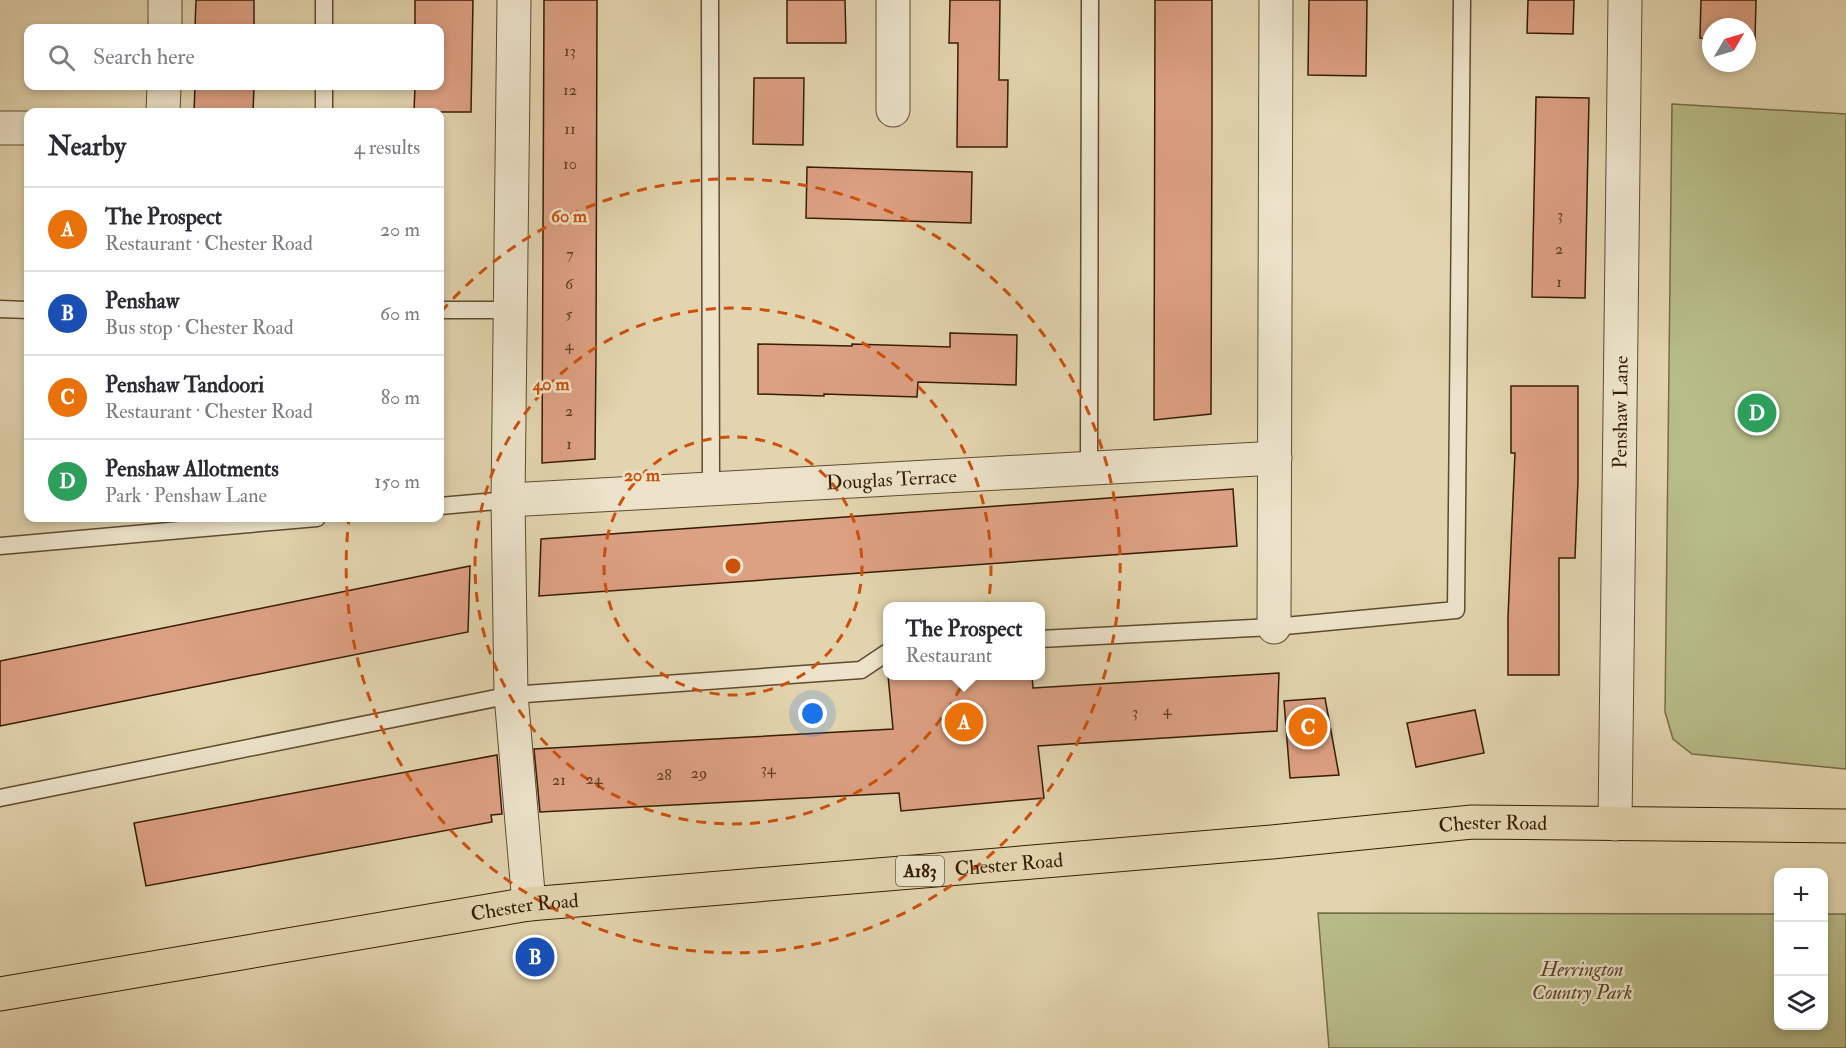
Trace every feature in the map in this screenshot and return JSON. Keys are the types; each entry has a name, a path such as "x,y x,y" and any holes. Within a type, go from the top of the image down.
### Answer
{"main road":[{"name":"Chester Road","path":"0,994 529,904 1248,844 1472,822 1846,826"}],"street":[{"path":"165,0 165,24"},
{"path":"514,0 508,500 511,695 529,904"},
{"path":"893,0 893,110"},
{"path":"1275,627 1276,0"},
{"name":"Penshaw Lane","path":"1615,824 1625,0"},
{"path":"163,108 164,90"},
{"path":"0,128 24,128"},
{"name":"Douglas Terrace","path":"508,500 1275,458"}],"lane":[{"path":"324,0 324,24"},
{"path":"710,0 711,489"},
{"path":"1089,468 1090,0"},
{"path":"1045,639 1275,627 1456,610 1462,0"},
{"path":"324,90 324,108"},
{"path":"0,309 24,310"},
{"path":"444,310 510,310"},
{"path":"444,506 508,500"},
{"path":"0,546 272,522"},
{"path":"0,798 511,695 861,670 883,655"}],"green space":[{"path":"1672,104 1846,114 1846,769 1692,754 1673,739 1665,712"},
{"name":"Herrington Country Park","path":"1318,913 1774,914 1774,1030 1828,1030 1828,914 1846,914 1846,1048 1329,1048"}],"building":[{"path":"196,0 254,0 254,24 195,24"},
{"path":"415,0 473,0 471,112 444,112 444,108 414,108 415,90 444,90 444,24 415,24"},
{"path":"544,0 597,0 596,352 595,459 542,463"},
{"path":"787,0 845,0 846,43 787,43"},
{"path":"950,0 1000,0 999,80 1008,80 1007,147 957,147 958,43 949,43"},
{"path":"1155,0 1212,0 1212,122 1211,414 1154,420"},
{"path":"1309,0 1367,0 1366,76 1308,75"},
{"path":"1528,0 1574,0 1573,34 1527,33"},
{"path":"1701,0 1756,0 1756,18 1702,18 1702,38 1700,38"},
{"path":"754,78 804,78 803,145 753,144"},
{"path":"195,90 254,90 253,108 194,108"},
{"path":"1536,97 1589,98 1585,298 1532,297"},
{"path":"807,167 972,172 971,223 806,218"},
{"path":"950,333 1017,335 1016,385 918,382 917,397 758,394 758,344 950,347"},
{"path":"1511,386 1578,386 1575,558 1559,558 1559,675 1508,675 1508,617 1515,453 1511,453"},
{"path":"1233,489 1237,546 539,596 541,539"},
{"path":"470,566 468,632 0,726 0,661"},
{"path":"1279,673 1277,731 1038,746 1044,798 901,811 899,793 540,812 534,749 893,729 888,680 1032,680 1033,688"},
{"path":"1325,698 1339,775 1290,778 1284,701"},
{"path":"1475,710 1484,753 1416,767 1407,723"},
{"path":"497,755 502,814 491,815 492,822 146,886 134,823"}],"place":[{"name":"Penshaw Allotments","path":"1757,413"},
{"name":"The Prospect","path":"964,722"},
{"name":"Penshaw Tandoori","path":"1308,727"},
{"name":"Penshaw","path":"535,957"}]}
